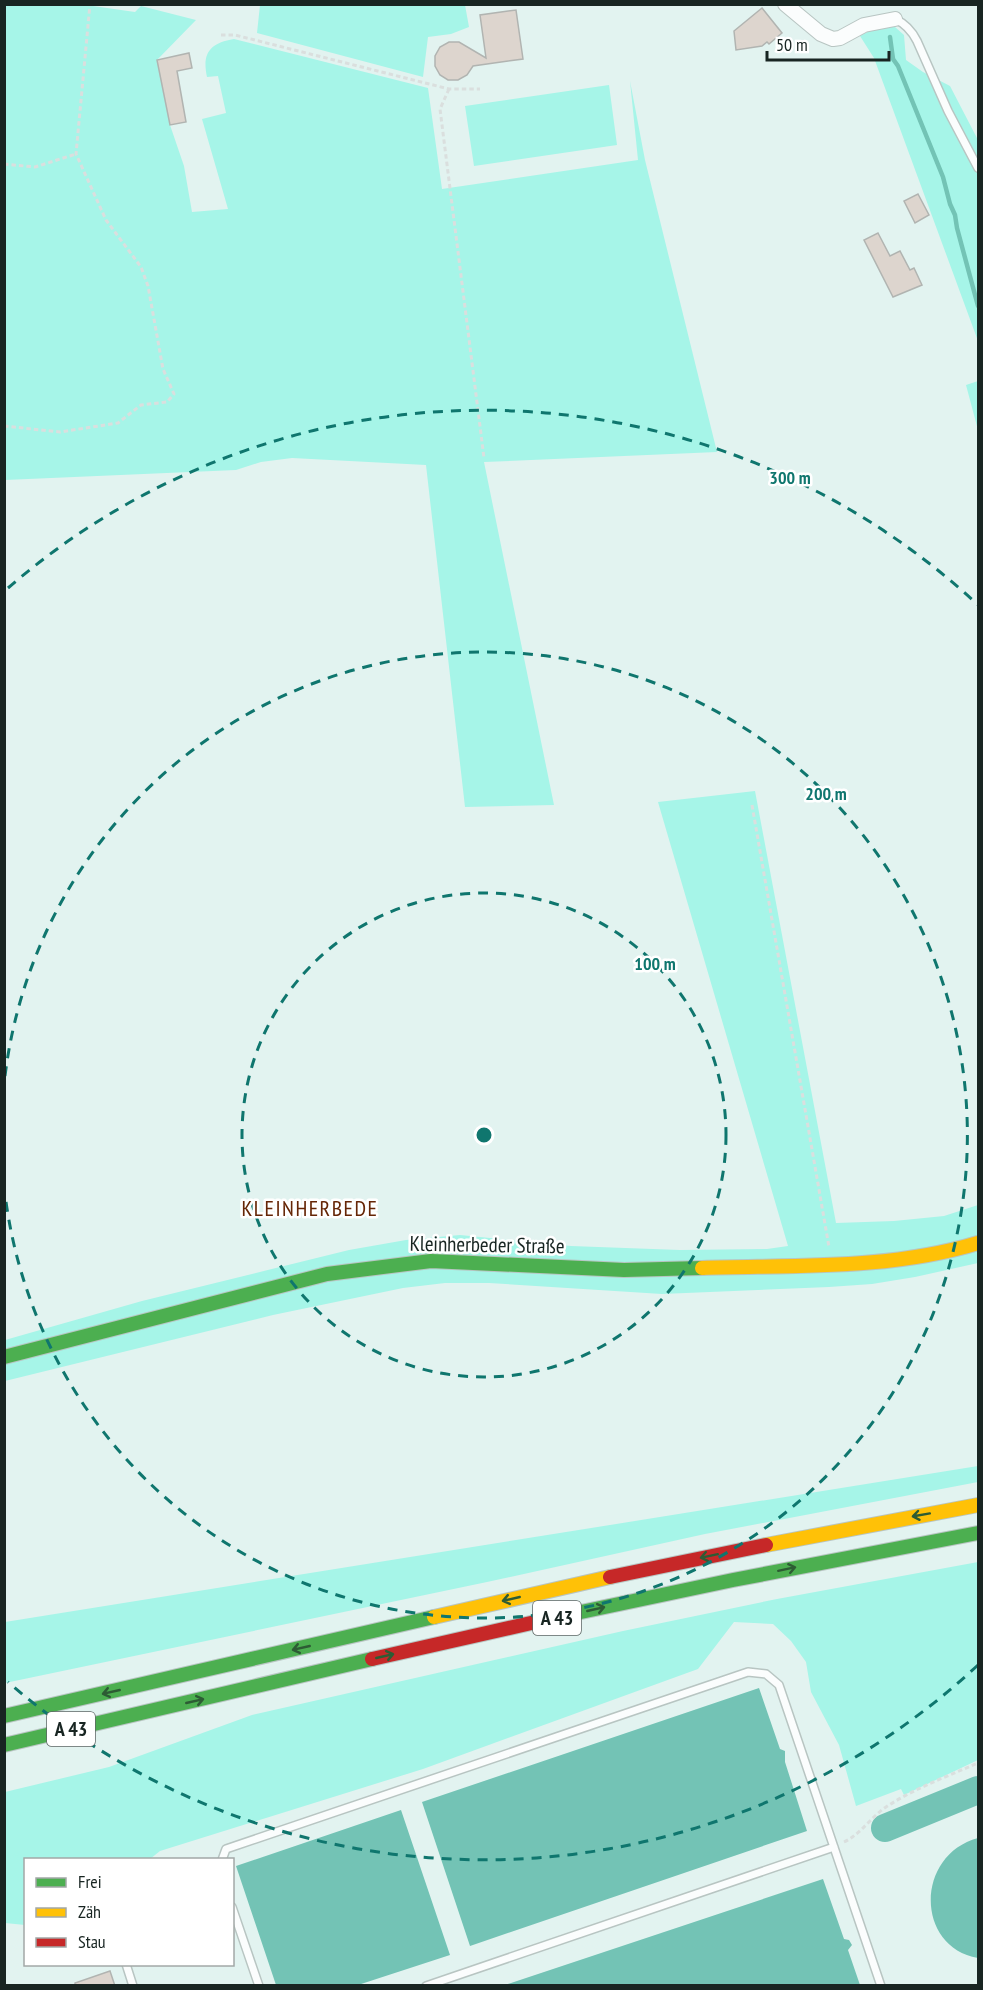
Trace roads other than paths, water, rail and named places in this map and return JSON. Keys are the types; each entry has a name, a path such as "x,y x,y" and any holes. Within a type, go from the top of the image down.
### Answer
{"main road":[{"name":"Kleinherbeder Straße","path":"4,1357 327,1274 431,1261 624,1270 831,1264 890,1262 949,1252 978,1243"},
{"name":"A 43","path":"4,1716 609,1577 859,1525 978,1505"},
{"name":"A 43","path":"4,1745 599,1608 864,1553 978,1533"},
{"path":"4,1711 68,1702"}],"street":[{"path":"785,4 821,34 833,39 840,38 864,25 895,20"}],"lane":[{"path":"895,20 911,30 917,40 948,111 978,168"},
{"path":"223,1858 226,1849 748,1672 766,1674 779,1685 880,1986"},
{"path":"426,1986 834,1847"},
{"path":"234,1913 259,1986"},
{"path":"126,1966 133,1986"}],"waterway":[{"path":"890,37 893,59 898,66 943,177 978,306"},
{"path":"885,1828 978,1790"}],"district":[{"name":"KLEINHERBEDE","path":"310,1208"}]}
